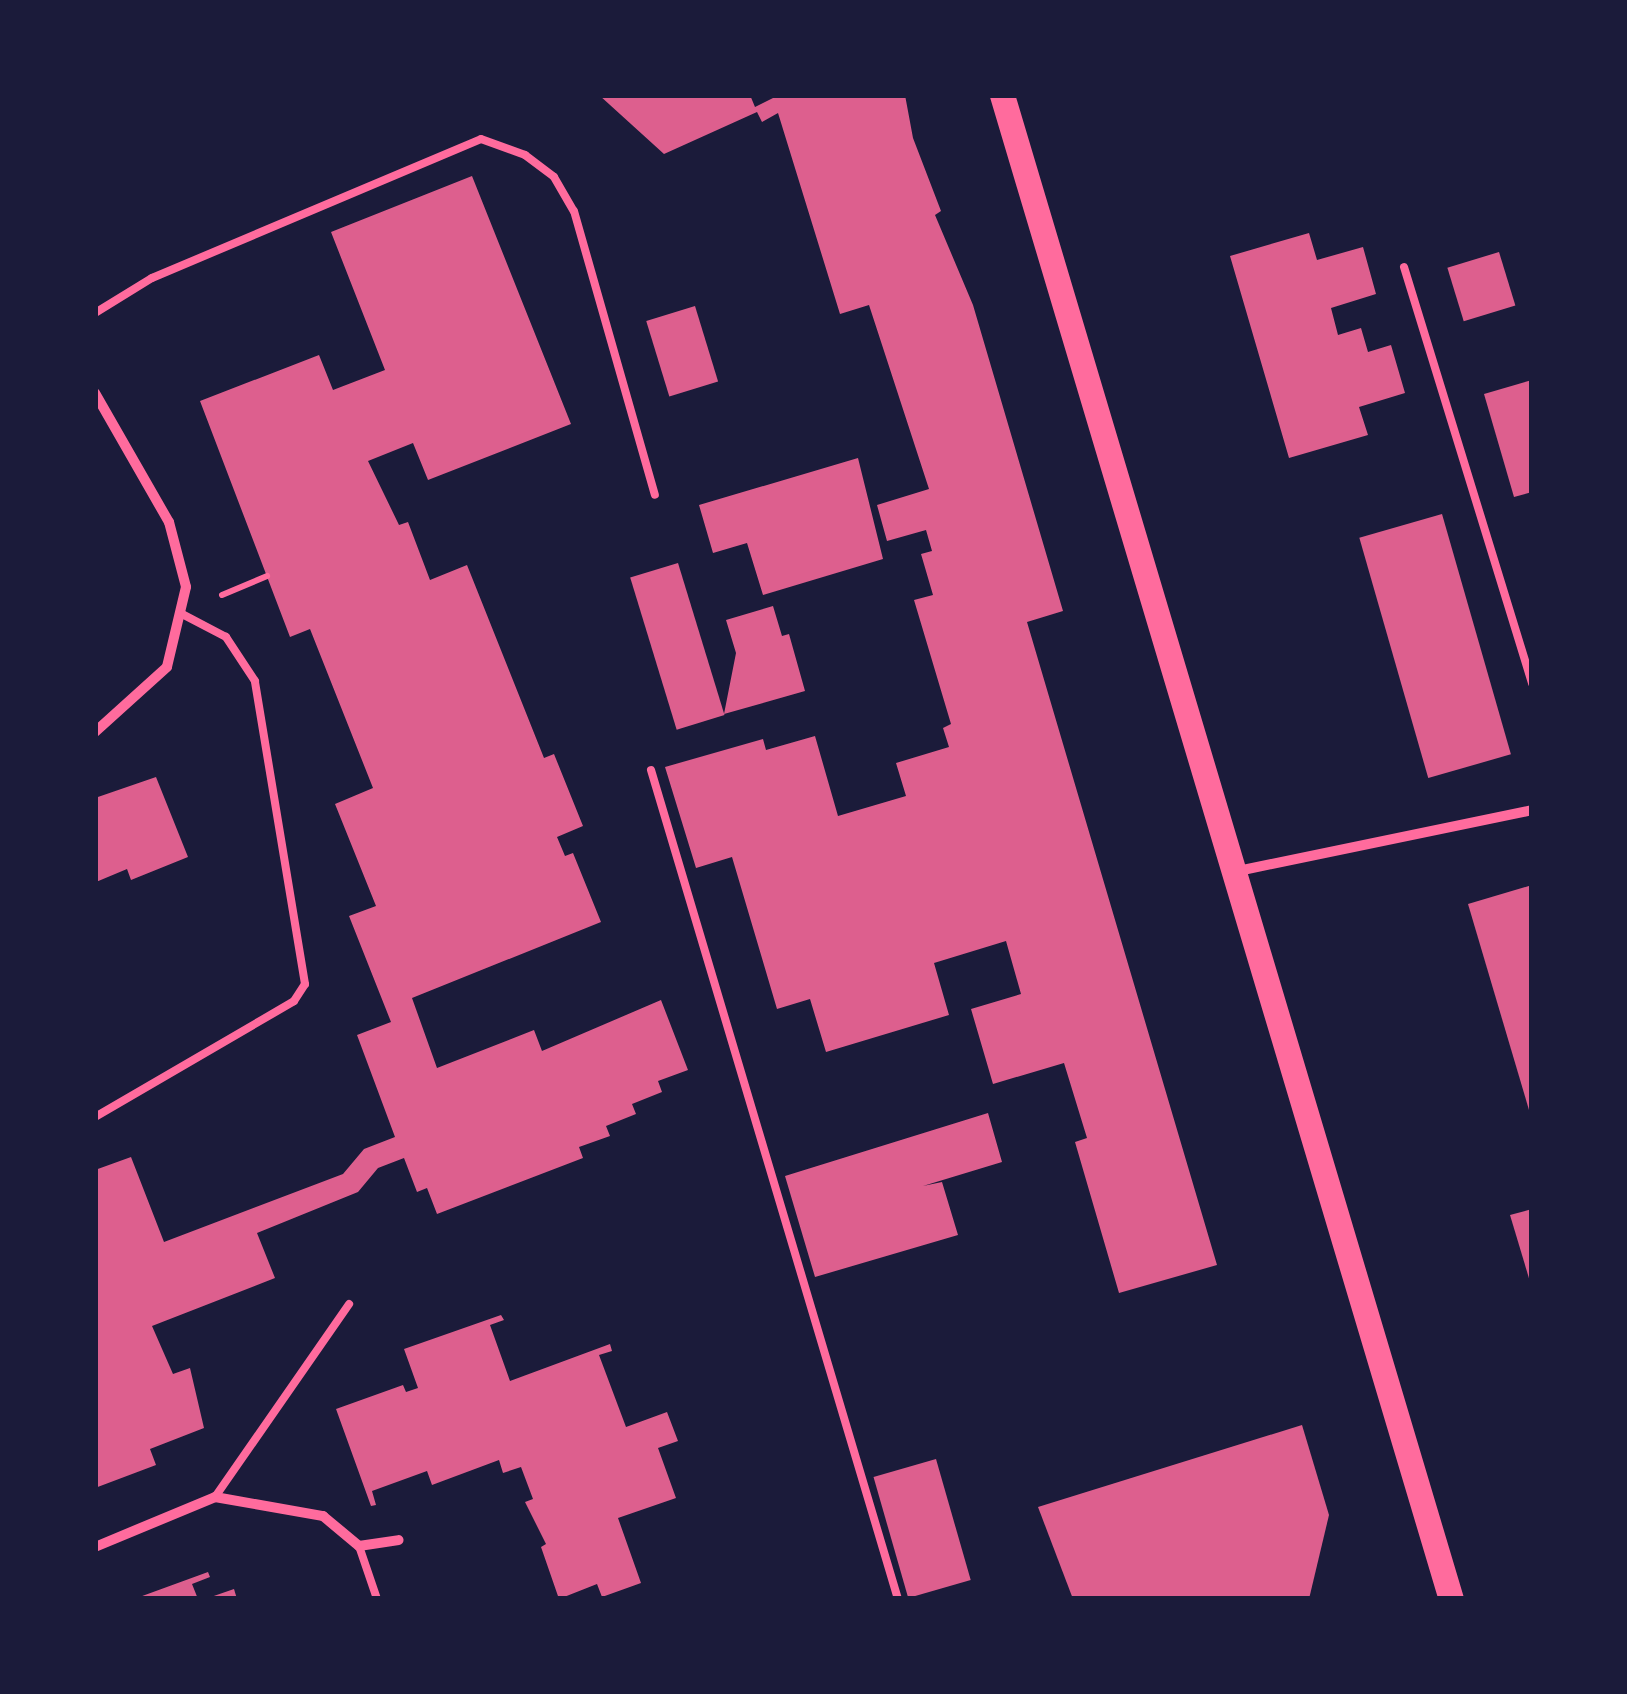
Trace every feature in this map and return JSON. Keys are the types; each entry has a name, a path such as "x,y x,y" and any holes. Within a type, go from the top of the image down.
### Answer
{"main road":[{"path":"1002,95 1238,870 1451,1599"}],"street":[{"path":"95,393 169,522 186,586 167,668 110,725 95,732"},
{"path":"1238,870 1532,810"},
{"path":"95,1547 215,1498 324,1516 359,1546 398,1540"}],"lane":[{"path":"95,313 152,278 481,140 526,155 554,177 574,211 656,495"},
{"path":"1404,267 1532,684"},
{"path":"95,1117 294,1001 305,984 255,681 226,637 180,613"},
{"path":"651,770 898,1599"},
{"path":"215,1498 349,1304"},
{"path":"359,1546 378,1599"}],"building":[{"path":"599,95 750,95 755,107 779,95 905,95 913,138 941,211 935,215 973,305 1063,611 1027,622 1217,1265 1119,1293 1075,1142 1087,1138 1064,1063 993,1084 971,1009 1021,994 1006,941 934,963 949,1015 826,1052 810,999 777,1009 732,857 696,868 665,767 763,739 766,750 815,736 838,816 906,796 896,763 949,747 943,728 951,724 914,600 933,595 921,554 932,551 926,530 887,541 877,505 929,489 869,305 840,314 778,113 762,122 757,112 664,154"},
{"path":"472,176 571,424 428,480 413,443 368,461 399,525 408,522 430,580 467,565 544,758 554,754 583,826 557,837 565,856 573,853 601,922 412,998 437,1068 534,1030 542,1051 661,1000 688,1070 658,1081 662,1092 632,1104 636,1114 606,1126 610,1136 579,1147 583,1158 437,1214 427,1188 417,1192 404,1158 378,1168 358,1192 257,1233 275,1278 152,1326 173,1374 190,1368 204,1428 150,1449 156,1465 95,1488 95,1170 131,1157 164,1242 343,1174 364,1149 395,1137 357,1035 391,1022 349,916 376,906 335,804 373,788 310,629 290,637 200,401 319,355 333,390 385,370 331,232"},
{"path":"1309,233 1317,260 1363,247 1376,294 1331,308 1338,335 1361,328 1368,352 1391,345 1405,393 1359,407 1368,435 1289,458 1230,256"},
{"path":"1499,252 1515,306 1464,321 1447,268"},
{"path":"695,306 718,382 669,396 646,321"},
{"path":"1532,380 1532,492 1514,497 1484,394"},
{"path":"858,458 883,559 763,595 747,543 713,553 699,505"},
{"path":"1442,514 1511,754 1428,778 1359,538"},
{"path":"678,563 724,715 677,730 630,578"},
{"path":"773,606 782,636 789,634 805,691 724,714 736,653 726,620"},
{"path":"156,777 188,857 131,880 127,869 96,882 95,895 95,798"},
{"path":"1532,885 1532,1109 1529,1110 1468,904"},
{"path":"988,1113 1002,1162 923,1186 942,1182 958,1235 815,1277 785,1176"},
{"path":"1532,1209 1532,1285 1531,1285 1510,1215"},
{"path":"501,1315 504,1320 490,1325 510,1381 610,1344 612,1351 599,1355 626,1427 667,1412 678,1441 658,1448 676,1498 618,1518 641,1583 602,1597 597,1584 559,1599 541,1547 546,1544 525,1502 533,1499 521,1467 503,1473 499,1460 432,1485 427,1471 372,1491 376,1505 371,1506 336,1409 403,1385 406,1392 418,1388 404,1349"},
{"path":"1302,1425 1329,1515 1309,1599 1073,1599 1038,1507"},
{"path":"936,1459 971,1580 908,1598 874,1477"},
{"path":"208,1572 210,1577 192,1584 198,1599 134,1599"},
{"path":"234,1589 237,1599 208,1599 208,1598"}]}
